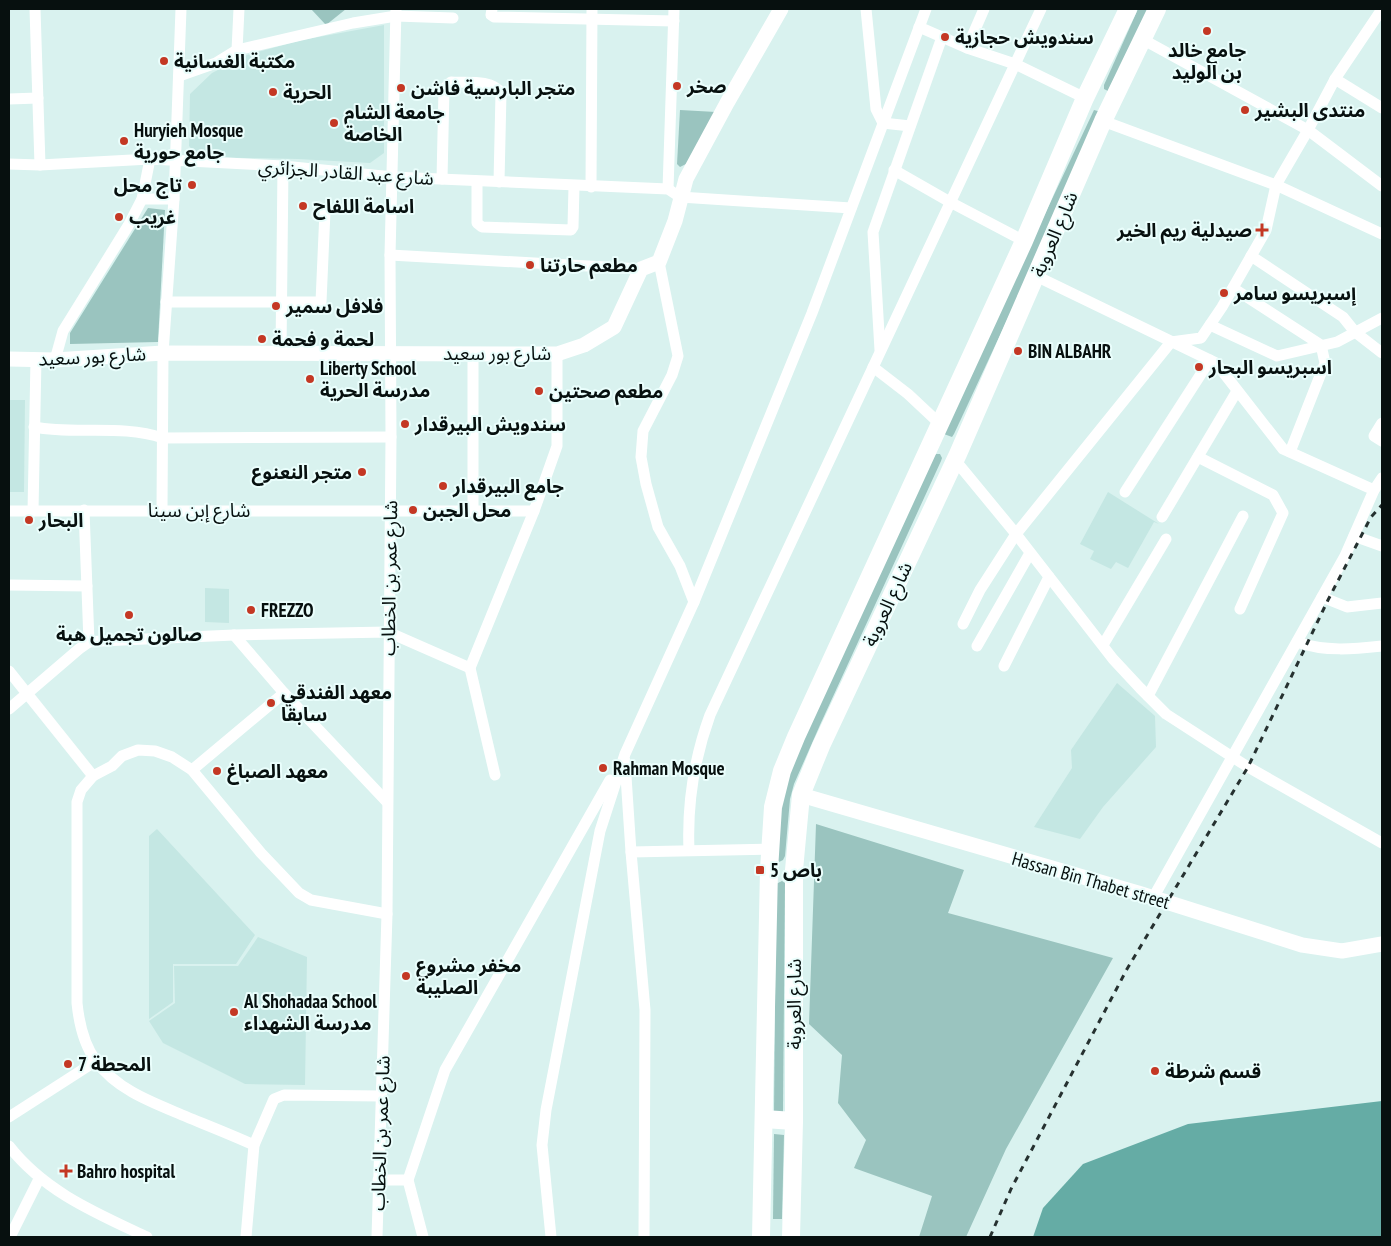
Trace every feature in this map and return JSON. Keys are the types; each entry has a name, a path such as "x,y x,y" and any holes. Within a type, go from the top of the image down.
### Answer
{"main road":[{"path":"641,269 659,262 675,221 674,193 686,179 722,111 781,9"},
{"name":"شارع العروبة","path":"761,1237 769,870 773,807 782,771 1024,241 1085,98 1128,9"},
{"name":"شارع العروبة","path":"791,1237 794,1121 794,870 801,795 821,746 956,457 1106,114 1157,9"},
{"path":"1085,98 1106,114"},
{"name":"شارع بور سعيد","path":"9,359 55,360 163,353 557,354 584,345 614,327 641,269"},
{"path":"931,445 956,457"},
{"name":"Hassan Bin Thabet street","path":"801,795 1138,893 1302,945 1342,951 1382,944"},
{"path":"769,870 794,870"},
{"path":"764,1119 794,1121"}],"street":[{"path":"35,9 40,165"},
{"path":"162,510 163,353 174,199 181,9"},
{"path":"238,50 239,9"},
{"path":"492,9 494,17 592,14 674,22"},
{"path":"674,9 674,193"},
{"path":"866,9 872,60 874,104 883,123"},
{"path":"423,1237 408,1180 445,1070 625,754 694,602 812,313 926,9"},
{"path":"967,48 984,9"},
{"path":"689,850 689,811 693,772 710,715 1042,9"},
{"path":"963,624 980,590 1016,534 1171,342 1202,338 1266,230 1276,185 1335,79 1382,10"},
{"path":"179,76 216,63 238,50 396,12 453,18"},
{"name":"شارع عمر بن الخطاب","path":"377,1237 386,914 391,437 390,255 396,12"},
{"path":"591,187 592,14"},
{"path":"919,27 967,48 1015,64 1085,98"},
{"path":"880,352 873,232 942,37"},
{"path":"1142,39 1308,130 1382,186"},
{"path":"1335,79 1382,108"},
{"path":"442,179 444,89 451,82 491,84 498,88 501,94 500,182"},
{"path":"9,99 38,98"},
{"path":"1106,114 1276,185 1382,234"},
{"path":"883,123 910,126"},
{"path":"55,360 64,331 128,226 142,199 150,159"},
{"name":"شارع عبد القادر الجزائري","path":"9,164 40,165 150,159 283,166 393,177 591,187 851,208"},
{"path":"281,352 283,166"},
{"path":"894,170 1024,241"},
{"path":"477,181 477,223 482,227 571,230 574,227 574,186"},
{"path":"142,199 174,199"},
{"path":"166,302 320,303 322,301 325,211"},
{"path":"390,255 641,269"},
{"path":"1251,256 1343,317 1355,332 1382,354"},
{"path":"659,262 678,356 672,375 643,431 641,457 646,484 658,527 680,566 694,602"},
{"path":"1036,276 1216,363 1283,449 1374,490"},
{"path":"1233,288 1321,345 1325,363 1290,452"},
{"path":"1210,325 1277,356 1337,342 1382,318"},
{"path":"473,353 473,510"},
{"path":"495,775 470,668 534,511 557,446 557,354"},
{"path":"33,510 36,359"},
{"path":"1125,492 1210,360"},
{"path":"873,367 908,394 940,424"},
{"path":"1162,517 1237,391"},
{"path":"1382,423 1374,436 1382,441"},
{"path":"34,427 105,430 163,438 391,437"},
{"path":"956,457 1103,645 1166,714 1233,757 1382,843"},
{"path":"1198,457 1273,495 1284,513 1240,609"},
{"path":"1153,898 1297,642 1354,536 1374,490 1382,478"},
{"path":"84,510 89,642"},
{"name":"شارع إبن سينا","path":"9,511 534,511"},
{"path":"1148,696 1243,516"},
{"path":"1354,536 1382,546"},
{"path":"1103,645 1166,538"},
{"path":"978,646 1030,553"},
{"path":"1004,666 1049,576"},
{"path":"9,585 87,586"},
{"path":"1322,596 1347,607 1382,604"},
{"path":"9,709 79,648 89,642 234,635 388,632 470,668"},
{"path":"234,635 284,693 387,802"},
{"path":"1297,642 1343,650 1382,646"},
{"path":"9,671 93,776"},
{"path":"192,770 284,693"},
{"path":"254,1145 139,1097 108,1075 96,1062 90,1051 81,1028 77,1004 77,802 81,790 93,776 112,766 122,756 138,750 155,751 172,757 192,770 261,853 299,893 311,900 386,914"},
{"path":"625,754 631,852 645,1010 644,1237"},
{"path":"551,1237 542,1145 546,1110 600,831 625,754"},
{"path":"631,852 770,849"},
{"path":"9,1117 96,1062"},
{"path":"246,1237 254,1145 274,1099 280,1096 381,1096"},
{"path":"9,1146 39,1179 87,1208 147,1237"},
{"path":"10,1237 39,1179"},
{"path":"378,1180 408,1180"}],"shaded area":[{"path":"311,9 346,9 326,25"},
{"path":"1138,9 1150,9 1108,91 1104,89 1104,85"},
{"path":"384,25 384,153 370,163 199,157 189,146 190,94 212,73 247,55 302,40"},
{"path":"680,110 716,112 688,163 680,167 677,164"},
{"path":"1094,110 1101,112 1102,116 954,434 952,437 944,434 944,428"},
{"path":"148,208 165,210 158,342 70,344 70,333"},
{"path":"9,400 25,400 24,492 9,492"},
{"path":"936,454 940,454 941,461 794,784 790,799 785,856 779,862 776,858 778,817 792,764"},
{"path":"1108,492 1159,524 1154,522 1128,568 1116,562 1111,569 1090,559 1094,551 1080,544"},
{"path":"205,588 229,589 229,623 205,622"},
{"path":"1117,683 1155,716 1156,747 1103,807 1080,839 1034,827 1072,768 1071,750"},
{"path":"816,824 964,870 948,913 1113,958 1006,1149 966,1237 919,1237 932,1196 854,1168 866,1140 838,1103 842,1055 809,1024"},
{"path":"157,829 255,935 236,964 173,964 173,1002 149,1019 149,836"},
{"path":"782,881 785,883 783,1113 774,1113 776,884"},
{"name":"Al Shohadaa School مدرسة الشهداء","path":"258,937 307,957 305,1085 245,1084 163,1043 149,1021 175,1003 174,966 238,966"},
{"path":"1382,1101 1382,1237 1033,1237 1043,1208 1083,1164 1188,1124"},
{"path":"774,1134 784,1135 782,1219 773,1219"}],"railway":[{"path":"990,1237 1011,1189 1127,969 1248,767 1328,600 1371,517 1382,505"}],"place":[{"name":"جامع خالد بن الوليد","path":"1207,31"},
{"name":"سندويش حجازية","path":"945,37"},
{"name":"مكتبة الغسانية","path":"164,61"},
{"name":"صخر","path":"677,86"},
{"name":"متجر البارسية فاشن","path":"401,88"},
{"name":"الحرية","path":"273,92"},
{"name":"منتدى البشير","path":"1245,110"},
{"name":"جامعة الشام الخاصة","path":"334,123"},
{"name":"Huryieh Mosque جامع حورية","path":"124,141"},
{"name":"تاج محل","path":"192,185"},
{"name":"اسامة اللفاح","path":"303,206"},
{"name":"غريب","path":"119,217"},
{"name":"صيدلية ريم الخير","path":"1262,230"},
{"name":"مطعم حارتنا","path":"530,265"},
{"name":"إسبريسو سامر","path":"1224,293"},
{"name":"فلافل سمير","path":"276,306"},
{"name":"لحمة و فحمة","path":"262,339"},
{"name":"BIN ALBAHR","path":"1018,351"},
{"name":"اسبريسو البحار","path":"1199,367"},
{"name":"Liberty School مدرسة الحرية","path":"310,379"},
{"name":"مطعم صحتين","path":"539,391"},
{"name":"سندويش البيرقدار","path":"405,424"},
{"name":"متجر النعنوع","path":"362,472"},
{"name":"جامع البيرقدار","path":"443,486"},
{"name":"محل الجبن","path":"413,510"},
{"name":"البحار","path":"29,520"},
{"name":"FREZZO","path":"251,610"},
{"name":"صالون تجميل هبة","path":"129,615"},
{"name":"معهد الفندقي سابقا","path":"271,703"},
{"name":"Rahman Mosque","path":"603,768"},
{"name":"معهد الصباغ","path":"217,771"},
{"name":"باص 5","path":"760,870"},
{"name":"مخفر مشروع الصليبة","path":"406,976"},
{"name":"Al Shohadaa School مدرسة الشهداء","path":"234,1012"},
{"name":"المحطة 7","path":"68,1064"},
{"name":"قسم شرطة","path":"1155,1071"},
{"name":"Bahro hospital","path":"66,1171"}]}
